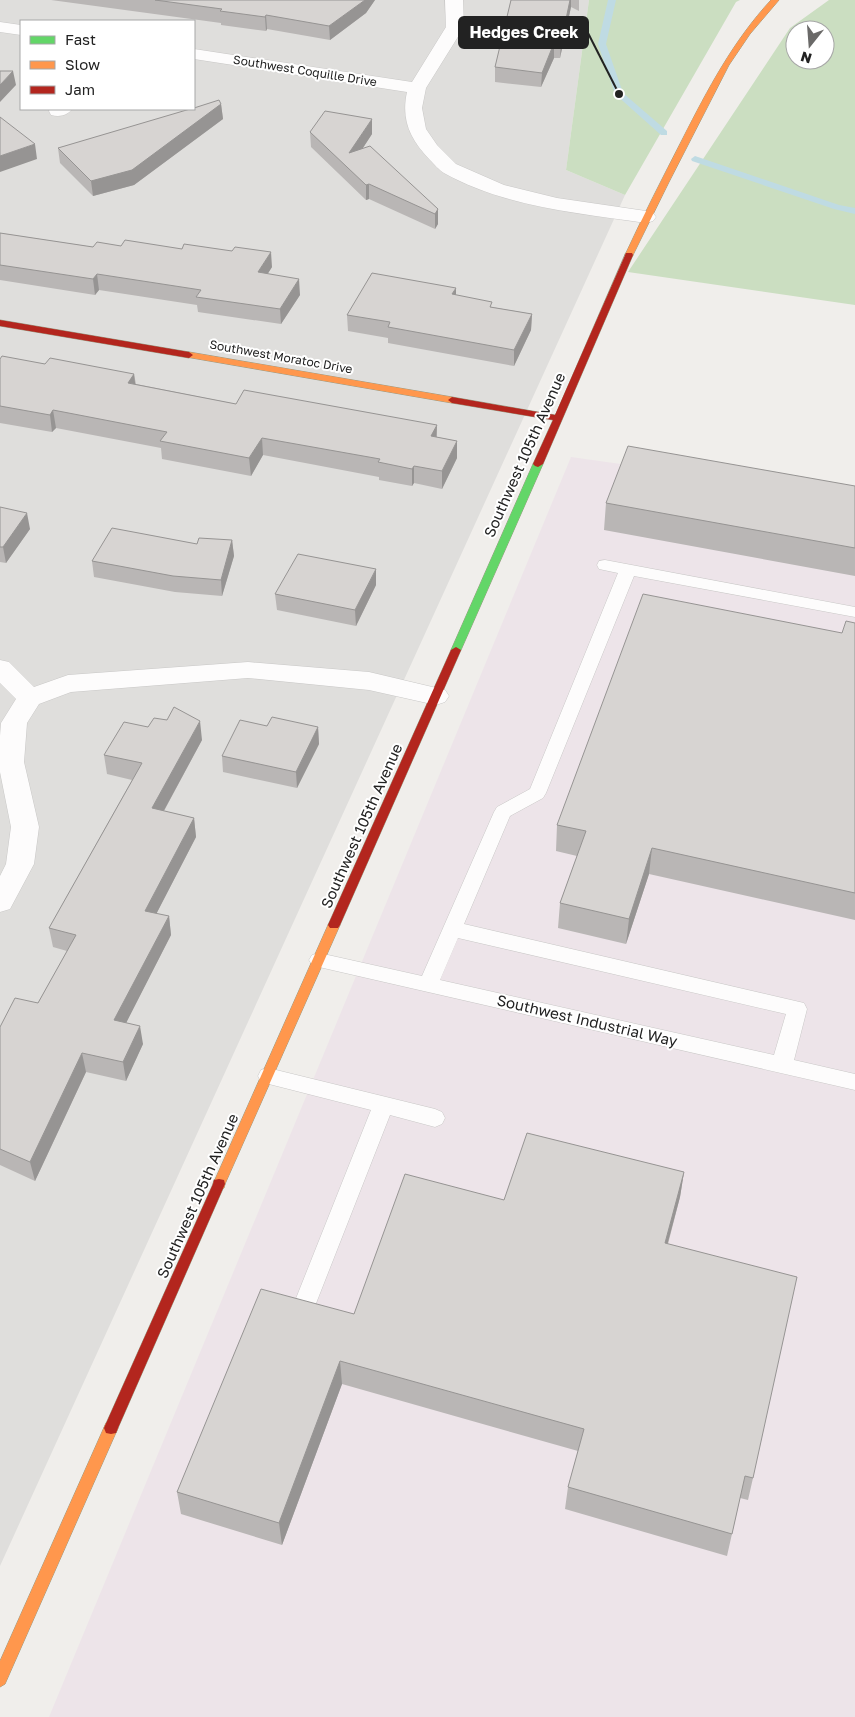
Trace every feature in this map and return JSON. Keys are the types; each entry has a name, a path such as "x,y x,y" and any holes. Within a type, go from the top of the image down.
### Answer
{"street":[{"path":"454,0 455,26 417,88 413,108 417,129 430,149 450,168 505,192 557,204 646,217"},
{"name":"Southwest 105th Avenue","path":"0,1679 320,960 646,217 720,72 748,29 776,0"},
{"path":"0,27 20,30"},
{"name":"Southwest Coquille Drive","path":"195,54 417,88"},
{"name":"Southwest Moratoc Drive","path":"0,323 557,418"},
{"path":"0,668 30,698"},
{"path":"0,902 20,864 25,827 11,762 14,723 30,698 68,684 248,670 369,681 436,696"}],"lane":[{"path":"605,565 855,612"},
{"path":"428,984 503,812 537,793 628,569"},
{"path":"452,929 797,1009 782,1065"},
{"name":"Southwest Industrial Way","path":"320,960 855,1082"},
{"path":"268,1076 435,1118"},
{"path":"304,1306 384,1105"}],"shaded area":[{"path":"0,0 589,0 566,170 625,195 0,1566"},
{"path":"571,457 855,497 855,1717 49,1717"}],"green space":[{"path":"589,0 740,0 736,2 625,195 566,170"},
{"path":"829,0 855,0 855,305 628,272 785,36 785,70 835,70 835,20 801,20"}],"building":[{"path":"155,0 365,0 329,26 266,15 265,17 220,11 222,9"},
{"path":"511,0 570,0 561,43 554,43 542,73 495,67"},
{"path":"0,71 13,71 0,85"},
{"path":"219,100 221,104 132,170 91,181 58,148 187,110 195,110 195,108"},
{"path":"325,111 372,119 349,153 370,146 438,209 435,214 369,184 366,185 310,132"},
{"path":"0,117 35,144 0,156"},
{"path":"0,233 93,247 97,242 121,246 125,240 182,249 184,244 232,251 235,247 271,252 258,272 299,279 280,309 196,297 201,290 97,274 93,279 0,265"},
{"path":"372,273 456,288 452,294 492,302 490,307 532,314 514,350 388,327 390,322 347,315"},
{"path":"2,356 45,364 50,358 134,374 128,383 236,404 244,390 437,425 431,436 457,441 442,471 414,466 412,469 378,462 380,459 262,438 249,458 160,441 167,432 53,410 50,415 0,406 0,359"},
{"path":"628,446 855,486 855,548 606,503"},
{"path":"0,507 27,513 3,547 0,547"},
{"path":"112,528 197,544 199,538 232,540 221,580 173,576 92,561"},
{"path":"298,554 376,569 355,610 275,594"},
{"path":"643,594 842,633 846,621 855,623 855,893 652,848 629,919 560,903 586,831 557,825"},
{"path":"174,707 200,721 152,808 194,818 145,911 169,916 114,1020 140,1026 123,1062 82,1053 30,1162 0,1149 0,1027 15,998 38,1003 76,935 49,928 142,763 104,755 124,722 148,727 154,718 167,720"},
{"path":"272,717 318,727 296,772 222,756 240,720 267,726"},
{"path":"527,1133 684,1172 665,1243 797,1277 753,1478 745,1476 732,1534 568,1487 584,1429 340,1361 279,1523 177,1492 261,1289 354,1314 405,1174 504,1200"}],"waterway":[{"path":"612,0 602,44 619,94 664,133"},
{"path":"695,159 837,207 855,211"}],"traffic: fast":[{"path":"456,650 538,464"}],"traffic: slow":[{"path":"629,255 725,65 747,32 775,0"},
{"path":"189,355 452,400"},
{"path":"219,1184 334,925"},
{"path":"0,1679 111,1428"}],"traffic: jam":[{"path":"538,464 629,255"},
{"path":"0,323 189,355"},
{"path":"452,400 557,418"},
{"path":"334,925 456,650"},
{"path":"111,1428 219,1184"}],"place":[{"name":"Hedges Creek","path":"619,94"}]}
